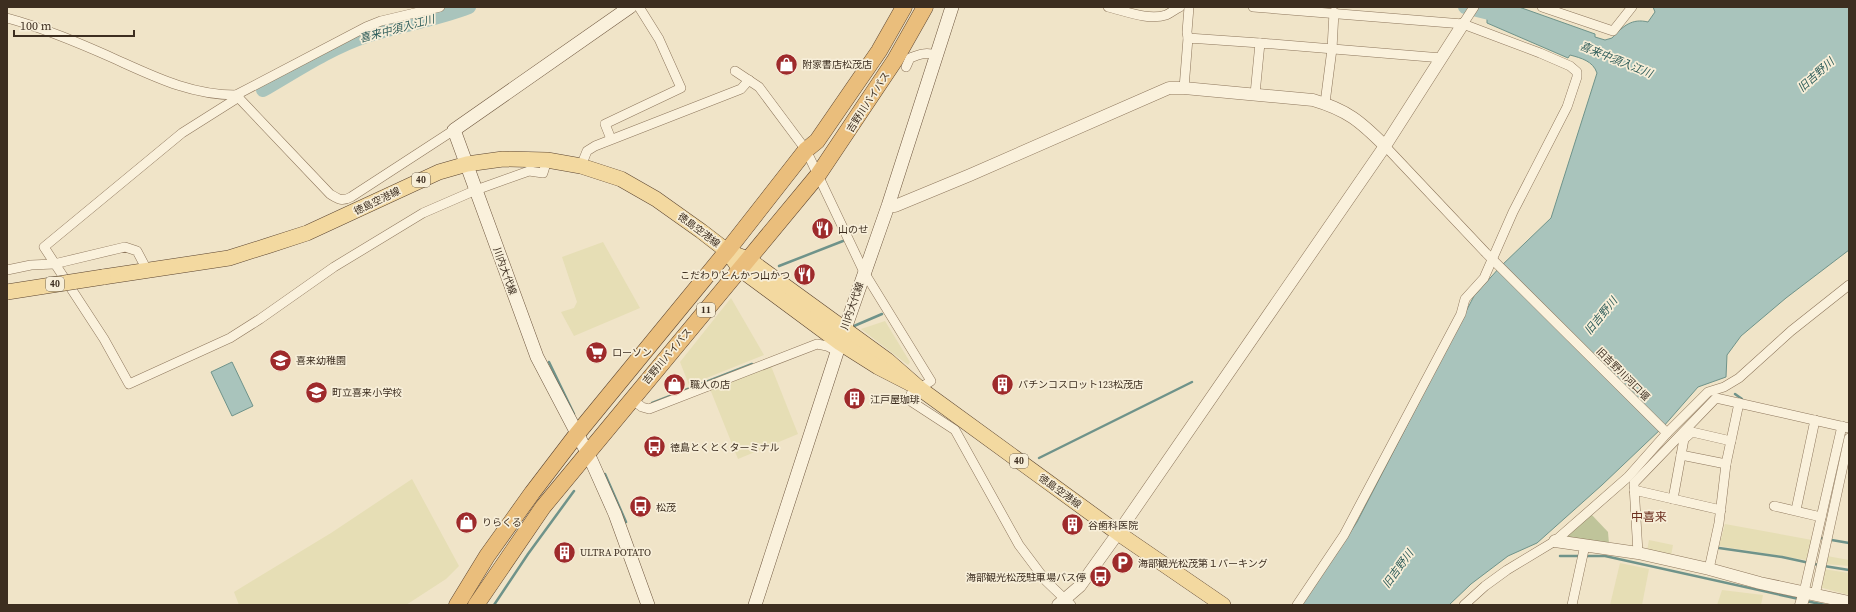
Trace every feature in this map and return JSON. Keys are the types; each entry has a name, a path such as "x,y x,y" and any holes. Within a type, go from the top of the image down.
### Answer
{"highway":[{"name":"吉野川バイパス","path":"457,605 487,556 577,434 727,251 806,150 817,141 875,57 904,7"},
{"name":"吉野川バイパス","path":"476,605 543,507 631,399 818,176 895,60 924,7"}],"main road":[{"path":"454,130 630,7"},
{"name":"川内大代線","path":"755,605 840,342 888,206 952,7"},
{"name":"川内大代線","path":"454,130 538,357 587,452 615,514 648,605"},
{"name":"徳島空港線","path":"7,292 229,258 307,233 439,172 467,164 503,159 548,160 582,166 621,179 639,189 701,230 840,342 887,360 919,388 1118,533 1223,605"}],"street":[{"path":"440,7 381,21 366,27 237,96 182,133 44,247 104,339 129,384 230,338 260,319 334,267 423,213 476,190 528,171 543,173 548,160"},
{"path":"611,139 605,124 681,88 659,39 639,7"},
{"path":"1108,7 1144,15 1156,16 1165,15 1180,7"},
{"path":"1184,88 1189,7"},
{"path":"1252,7 1465,21 1570,66 1577,72 1577,77 1567,107 1513,212 1496,261 1466,300 1461,314 1344,535 1297,605"},
{"path":"735,71 759,87 806,150 864,272 931,381 911,394 909,400 955,430 1019,545 1046,582 1065,603 1080,586 1118,533 1386,146 1474,7"},
{"path":"1542,7 1613,31 1632,7"},
{"path":"1325,103 1332,48 1334,12"},
{"path":"7,18 60,35 170,84 204,93 237,96 330,194 339,200 345,201 454,130"},
{"path":"1188,38 1332,48 1442,58"},
{"path":"1255,94 1260,43"},
{"path":"906,67 910,58 927,52 936,55"},
{"path":"582,166 587,151 595,146 740,89 749,80"},
{"path":"888,206 895,206 970,175 1169,88 1255,94 1313,100 1325,103 1348,113 1362,123 1386,146"},
{"name":"旧吉野川河口堰","path":"1386,146 1496,261 1666,432"},
{"path":"7,270 31,265 54,264 125,247 137,250 147,270"},
{"path":"1638,553 1632,483 1666,432 1708,392 1724,387 1738,378 1791,331 1849,284"},
{"path":"631,399 642,407 650,409 818,344 827,346 840,342"},
{"path":"1464,605 1506,570 1555,541 1632,483 1716,398 1845,427 1821,516 1808,593"},
{"path":"1709,569 1721,510 1726,464 1739,403"},
{"path":"1796,510 1815,420"},
{"path":"1673,499 1684,438 1692,432 1731,441"},
{"path":"1801,605 1808,593 1849,438"},
{"path":"1681,455 1726,464"},
{"path":"1632,483 1673,499 1721,510"},
{"path":"1774,506 1821,516"},
{"path":"1555,541 1638,553 1709,569 1760,583 1849,602"},
{"path":"1572,605 1585,545"}],"shaded area":[{"path":"603,242 640,308 574,336 561,312 574,308 577,302 562,257"},
{"path":"731,298 764,355 689,385 680,362"},
{"path":"885,321 910,362 908,365 861,329"},
{"path":"771,366 798,434 738,459 710,389"},
{"path":"412,479 459,566 446,579 406,605 239,605 234,592 331,533"},
{"path":"1725,524 1812,540 1806,560 1719,546"},
{"path":"1649,540 1673,545 1671,556 1647,551"},
{"path":"1827,556 1849,560 1849,566 1825,564"},
{"path":"1620,563 1649,569 1642,605 1610,605"},
{"path":"1823,569 1849,573 1849,595 1819,587"},
{"path":"1722,590 1763,595 1761,605 1717,605"}],"green space":[{"path":"1590,513 1608,532 1609,544 1567,538 1566,536"}],"water":[{"name":"旧吉野川","path":"1487,7 1519,7 1595,34 1595,37 1605,40 1612,38 1620,30 1632,22 1648,22 1655,12 1653,7 1849,7 1849,250 1786,298 1741,336 1727,355 1726,377 1698,387 1663,427 1602,485 1537,543 1508,556 1471,584 1449,605 1302,605 1357,522 1474,296 1500,267 1551,218 1597,73 1590,63 1582,59 1570,55 1568,58 1487,23"},
{"path":"232,362 253,406 232,416 211,372"}],"waterway":[{"name":"喜来中須入江川","path":"263,90 313,60 353,41 379,32 456,12 469,7"},
{"name":"喜来中須入江川","path":"1465,7 1505,17"},
{"path":"779,266 843,241"},
{"path":"854,326 882,314"},
{"path":"549,362 574,414"},
{"path":"652,403 752,364"},
{"path":"1039,458 1192,382"},
{"path":"1735,394 1742,399"},
{"path":"605,474 626,522"},
{"path":"494,605 528,554 574,491"},
{"path":"1820,538 1849,543"},
{"path":"1719,548 1782,557 1819,565"},
{"path":"1560,556 1580,556"},
{"path":"1585,556 1605,556 1799,599"},
{"path":"1824,566 1849,570"},
{"path":"1806,601 1825,605"}],"place":[{"name":"附家書店松茂店","path":"786,64"},
{"name":"山のせ","path":"823,229"},
{"name":"こだわりとんかつ山かつ","path":"805,275"},
{"name":"ローソン","path":"596,352"},
{"name":"喜来幼稚園","path":"280,360"},
{"name":"職人の店","path":"675,384"},
{"name":"パチンコスロット123松茂店","path":"1002,384"},
{"name":"町立喜来小学校","path":"316,392"},
{"name":"江戸屋珈琲","path":"854,399"},
{"name":"徳島とくとくターミナル","path":"655,447"},
{"name":"松茂","path":"641,507"},
{"name":"りらくる","path":"467,522"},
{"name":"谷歯科医院","path":"1073,525"},
{"name":"ULTRA POTATO","path":"564,552"},
{"name":"海部観光松茂第１パーキング","path":"1123,563"},
{"name":"海部観光松茂駐車場バス停","path":"1101,577"}],"district":[{"name":"中喜来","path":"1649,517"}]}
